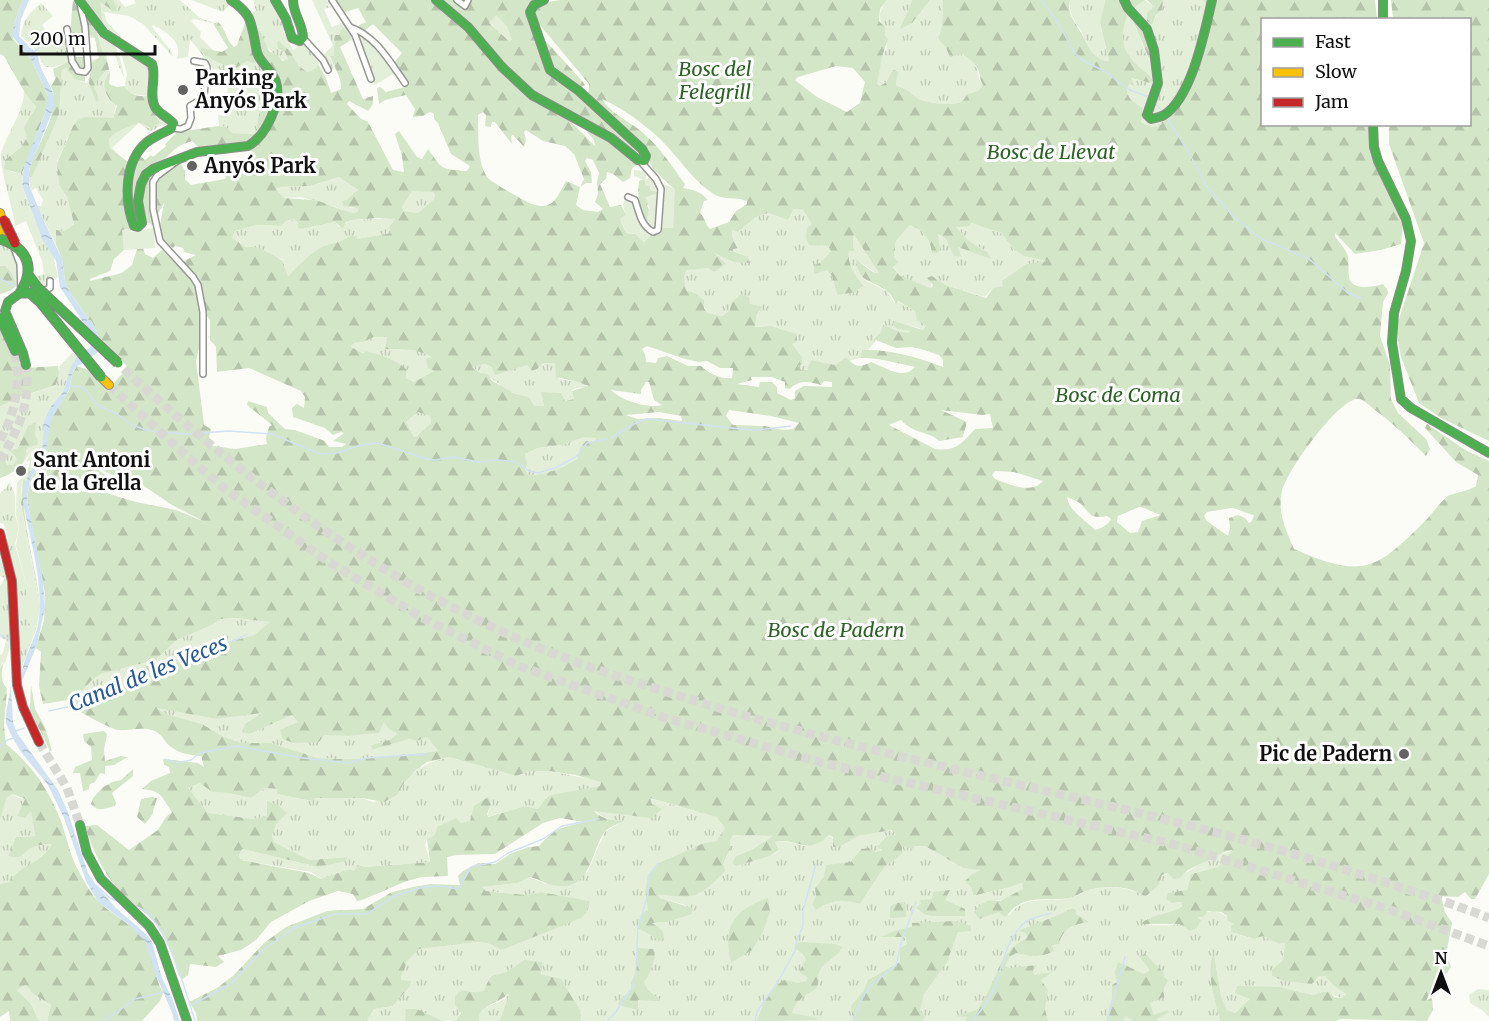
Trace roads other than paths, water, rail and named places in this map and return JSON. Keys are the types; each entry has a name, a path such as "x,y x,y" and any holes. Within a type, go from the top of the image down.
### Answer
{"main road":[{"path":"79,0 104,33 152,63 155,72 153,103 159,112 171,120 172,128 151,140 131,164 128,186 132,221 138,227 142,223 138,201 144,176 153,169 207,150 248,146 259,137 272,115 277,91 276,80 257,54 250,16 231,0"},
{"path":"275,0 292,38 300,41 303,38 303,31 292,10 293,0"},
{"path":"436,0 468,27 502,67 532,95 611,138 641,162 646,159 642,149 579,91 550,70 530,12 534,5 544,0"},
{"path":"1124,0 1147,29 1152,44 1159,81 1147,115 1156,120 1166,116 1182,96 1198,55 1212,0"},
{"path":"1383,0 1383,18"},
{"path":"1373,126 1374,147 1378,162 1406,219 1411,241 1395,313 1392,343 1401,399 1411,408 1489,453"},
{"path":"2,217 4,230 0,238 16,245"},
{"path":"2,217 16,245 27,259 29,276 26,285 6,305 6,315 26,365"},
{"path":"29,276 34,284 121,366"},
{"path":"0,302 30,293 42,303 66,336 109,385"},
{"path":"0,318 15,351"},
{"path":"0,533 14,590 16,675 20,701 39,742"},
{"path":"0,546 7,560"},
{"path":"80,825 86,849 98,875 155,934 192,1021"},
{"path":"135,911 153,939 182,1021"},
{"path":"164,953 187,1021"}],"street":[{"path":"67,29 72,61 78,71 85,72 88,68 85,26 79,0"},
{"path":"332,0 358,43 371,79"},
{"path":"457,0 465,6 468,0"},
{"path":"350,27 373,40 405,83"},
{"path":"303,38 323,60 327,70"},
{"path":"172,128 181,129 188,126 191,118 190,106 202,99 204,95 207,67 205,63 194,61"},
{"path":"178,159 153,182 153,209 160,241 198,285 203,312 203,374"},
{"path":"628,197 635,200 647,228 653,232 658,230 661,189 656,179 641,162"},
{"path":"0,207 19,259 19,288 22,294 30,296 46,290 50,288 50,281"}],"water":[{"path":"23,0 29,0 21,19 19,36 38,55 54,100 54,107 29,170 29,185 62,259 69,291 97,336 85,325 60,287 56,261 42,239 22,185 24,166 45,113 48,96 31,59 12,36"},
{"path":"78,358 82,363 72,374 69,390 51,420 45,456 30,480 27,499 43,581 45,607 37,645 22,681 24,665 38,626 40,604 38,575 23,502 23,488 42,452 44,421 50,408 63,392 71,366"},
{"path":"11,686 13,722 17,733 58,790 88,873 115,907 152,942 162,978 180,1021 174,1021 145,941 128,924 98,902 86,881 64,818 48,785 21,752 11,735 6,723 6,713"}],"waterway":[{"path":"1041,0 1056,19 1074,52 1082,60 1104,71 1130,90 1151,98"},
{"path":"34,52 40,47"},
{"path":"1155,103 1163,113"},
{"path":"1167,118 1207,187 1234,217 1260,238 1309,259 1348,293 1361,298"},
{"path":"0,279 16,286"},
{"path":"79,361 94,350 96,340 89,324"},
{"path":"69,386 81,387 97,405 117,414 132,425 149,431 186,434 229,431 272,434 320,454 337,453 361,445 378,443 427,459 454,457 478,462 498,460 516,462 529,471 538,473 555,468 577,456 587,443 607,439"},
{"path":"611,438 639,421 647,419 757,430 791,426"},
{"path":"0,635 10,639"},
{"name":"Canal de les Veces","path":"49,711 72,706 108,688 134,683 168,663 211,650 246,635"},
{"name":"Canal de les Veces","path":"16,731 24,728"},
{"path":"0,747 7,740 14,738"},
{"path":"165,759 177,763 191,760 200,753 236,746 303,758 349,763 366,758 426,754"},
{"path":"194,1004 232,983 262,951 294,928 335,914 367,914 395,896 423,887 440,886 458,889 471,867 495,862 508,853 543,839 562,826 599,819"},
{"path":"607,1021 635,984 638,928 648,894 648,876 658,863"},
{"path":"755,1021 757,1012 795,951 803,926 803,911 816,864"},
{"path":"96,885 110,898 119,902"},
{"path":"853,1021 868,989 896,966 901,943 916,902"},
{"path":"135,906 146,913 165,939 180,974 195,1021"},
{"path":"972,1021 993,992 1006,952 1016,932 1027,921 1051,913"},
{"path":"1107,1021 1125,957"},
{"path":"104,1021 135,999 164,992"}],"tunnel":[{"path":"0,440 10,419 16,397 15,351"},
{"path":"0,461 18,426 25,404 26,365"},
{"path":"124,369 216,449 313,522 416,587 470,616 547,651 639,683 794,729 1136,812 1306,858 1440,900 1489,918"},
{"path":"109,385 225,489 332,564 423,618 519,666 666,718 819,762 1176,845 1385,908 1489,946"},
{"path":"39,742 67,788 80,825"}],"place":[{"name":"Parking Anyós Park","path":"183,90"},
{"name":"Anyós Park","path":"192,166"},
{"name":"Sant Antoni de la Grella","path":"21,471"},
{"name":"Pic de Padern","path":"1404,754"}],"park label":[{"name":"Bosc del Felegrill","path":"715,80"},
{"name":"Bosc de Llevat","path":"1051,152"},
{"name":"Bosc de Coma","path":"1118,395"},
{"name":"Bosc de Padern","path":"836,630"}]}
